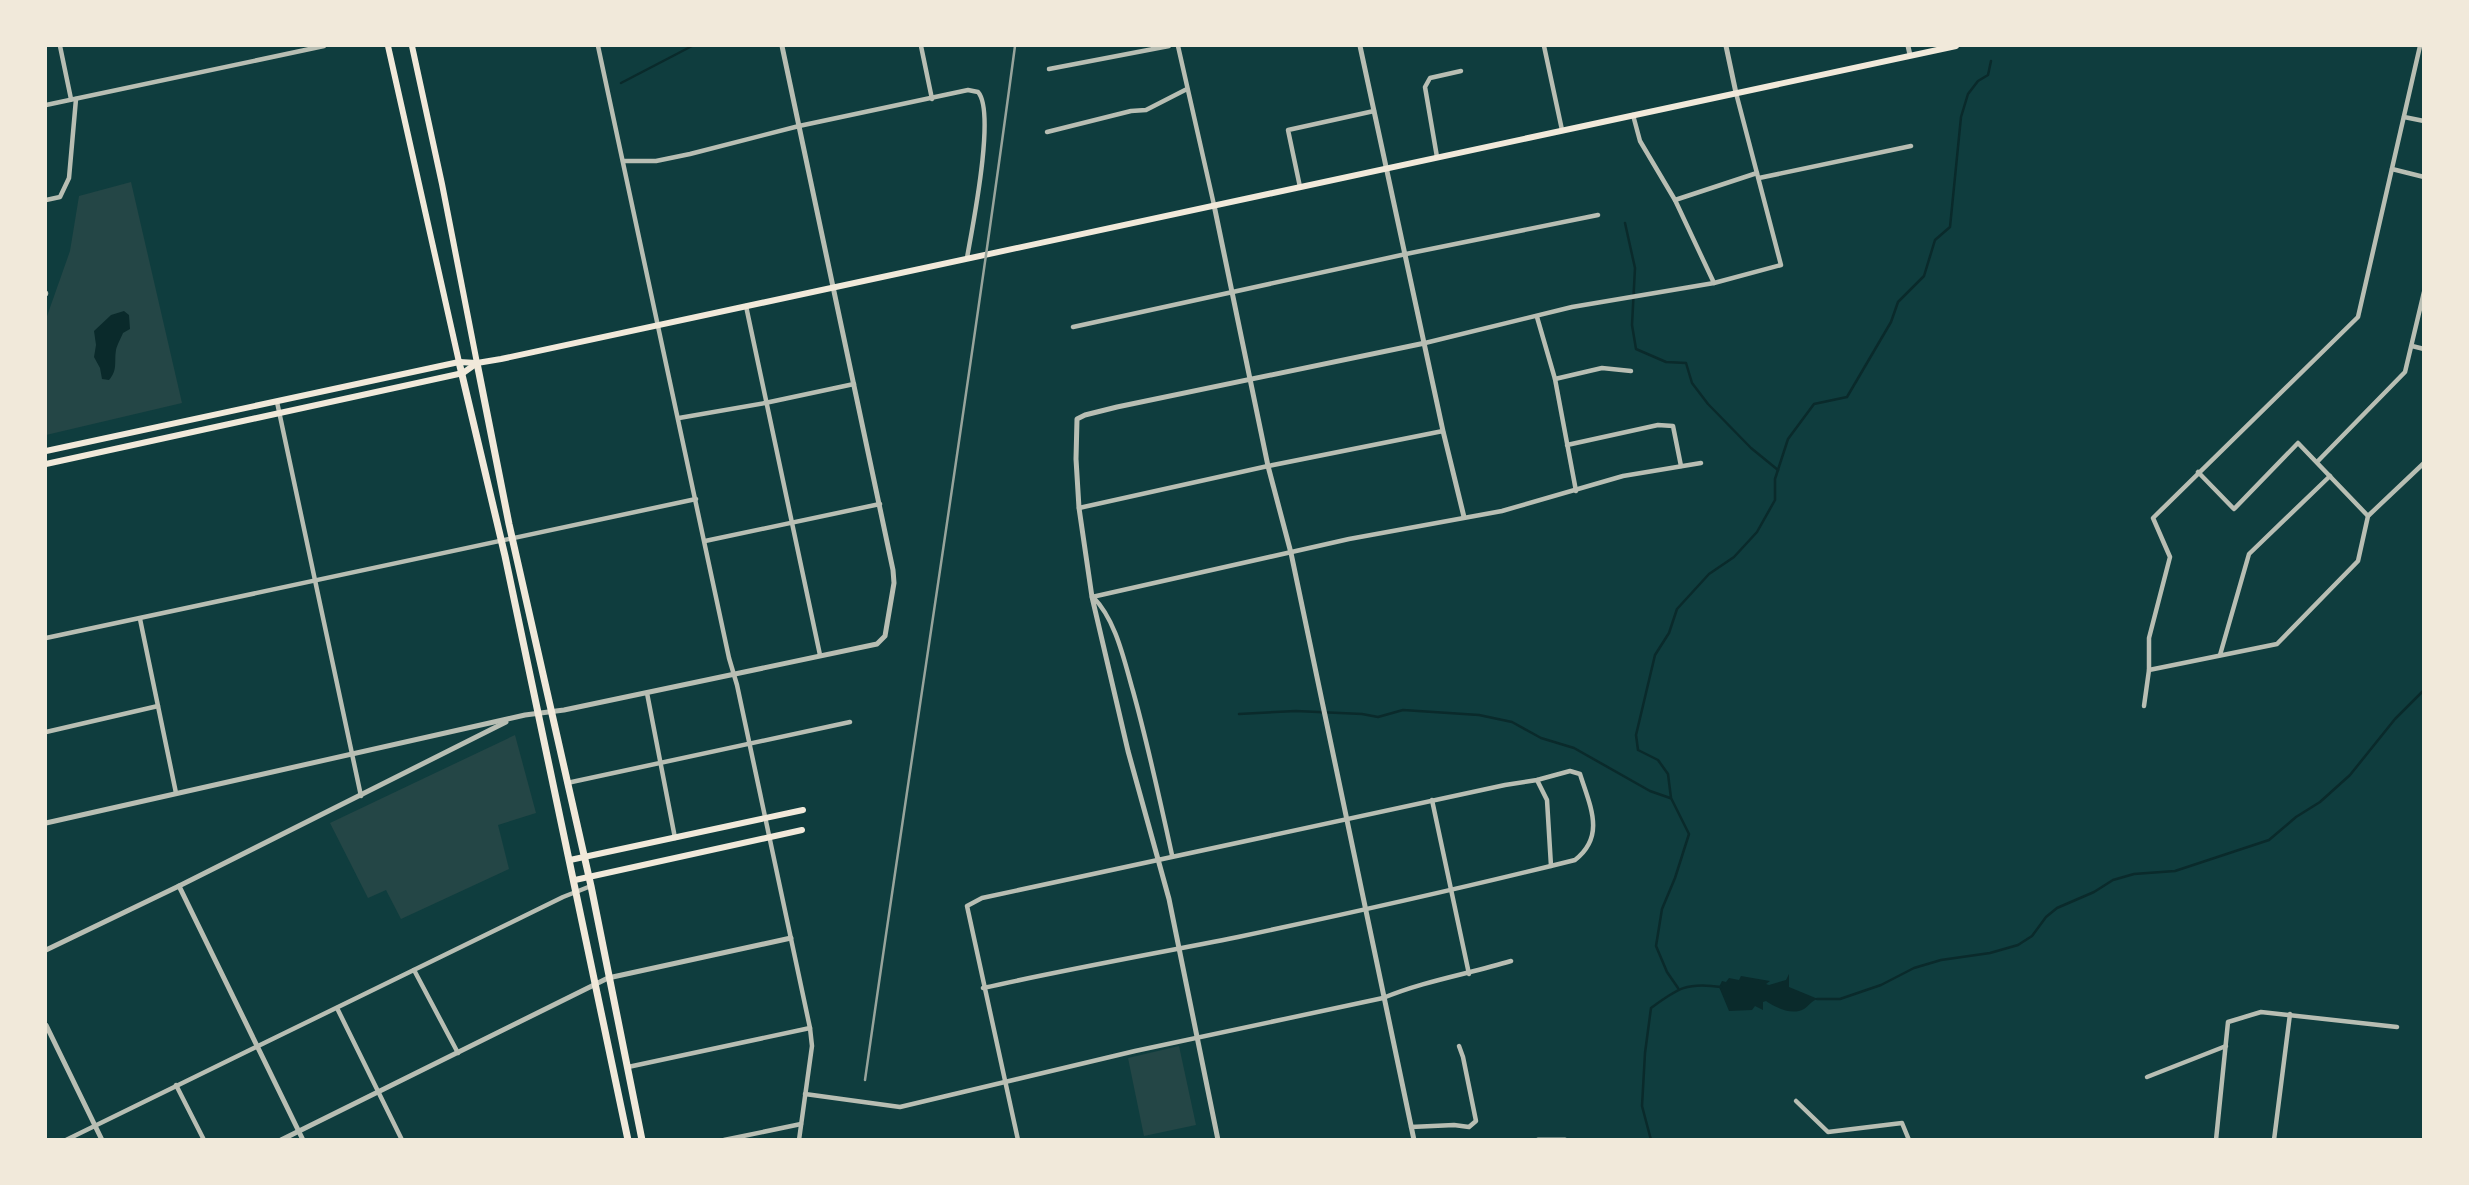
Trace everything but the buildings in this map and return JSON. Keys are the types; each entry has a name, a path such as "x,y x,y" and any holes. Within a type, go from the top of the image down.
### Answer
{"highway":[{"path":"459,362 575,880 628,1139"},
{"path":"477,363 550,711 591,886 642,1139"}],"main road":[{"path":"388,46 459,362"},
{"path":"412,46 477,363"},
{"path":"46,451 459,362 477,363 746,306 1956,46"},
{"path":"46,464 463,373 477,363"},
{"path":"570,859 803,810"},
{"path":"575,880 802,830"}],"street":[{"path":"46,200 60,197 69,178 74,99 60,46"},
{"path":"46,105 324,46"},
{"path":"598,46 810,1028 812,1046 799,1139"},
{"path":"46,823 537,713 647,693 877,644 885,636 894,583 880,504 782,46"},
{"path":"921,46 932,99"},
{"path":"1049,69 1168,46"},
{"path":"1178,46 1268,466 1291,553 1414,1139"},
{"path":"1360,46 1464,517"},
{"path":"1544,46 1562,130"},
{"path":"1218,1139 1169,899 1128,751 1092,597 1079,508 1077,419 1096,412 1425,342 1572,307 1714,283 1781,265 1726,46"},
{"path":"1908,46 1910,55"},
{"path":"2144,706 2149,670 2148,638 2170,557 2153,518 2358,317 2420,46"},
{"path":"1437,157 1425,87 1430,78 1461,71"},
{"path":"1047,132 1131,111 1146,110 1188,89"},
{"path":"624,161 656,161 799,126 968,90 978,92 984,105 981,173 967,258"},
{"path":"1300,187 1288,130 1375,111"},
{"path":"1633,115 1640,141 1675,200 1714,283"},
{"path":"2404,117 2424,121"},
{"path":"1675,200 1758,175 1911,146"},
{"path":"2392,169 2424,177"},
{"path":"1073,327 1598,215"},
{"path":"2317,462 2405,372 2424,292"},
{"path":"746,306 820,655"},
{"path":"1537,317 1555,379 1576,491"},
{"path":"2412,346 2424,349"},
{"path":"1555,379 1602,368 1631,371"},
{"path":"679,418 854,384"},
{"path":"277,402 361,796"},
{"path":"1567,445 1658,425 1674,426 1681,466"},
{"path":"1079,508 1443,430"},
{"path":"2198,472 2234,509 2298,443 2368,516"},
{"path":"1092,597 1349,539 1502,511 1623,476 1701,463"},
{"path":"2149,670 2277,644 2358,562 2368,516 2424,463"},
{"path":"2220,655 2249,554 2330,476"},
{"path":"46,638 696,499"},
{"path":"705,541 880,504"},
{"path":"1092,597 1101,606 1115,633 1128,672 1150,753 1172,855"},
{"path":"140,619 176,793"},
{"path":"647,693 675,838"},
{"path":"46,732 158,706"},
{"path":"46,950 179,887 516,718"},
{"path":"566,783 850,722"},
{"path":"983,988 1450,891 1575,860 1587,851 1593,839 1592,816 1580,774 1570,771 1158,858 982,898 967,906 983,988 1018,1139"},
{"path":"1537,780 1547,800 1551,866"},
{"path":"1432,800 1469,974"},
{"path":"66,1139 591,886"},
{"path":"179,887 303,1139"},
{"path":"281,1139 608,978 791,938"},
{"path":"806,1094 900,1107 1005,1081 1383,998 1412,987 1511,961"},
{"path":"414,970 458,1053"},
{"path":"337,1008 402,1139"},
{"path":"2216,1139 2228,1022 2261,1012 2396,1027"},
{"path":"2274,1139 2291,1014"},
{"path":"46,1025 103,1139"},
{"path":"627,1068 810,1028"},
{"path":"1411,1127 1469,1127 1476,1121 1459,1045"},
{"path":"2147,1077 2225,1046"},
{"path":"176,1085 204,1139"},
{"path":"1796,1101 1828,1132 1902,1123 1909,1139"},
{"path":"724,1139 801,1124"},
{"path":"1538,1139 1565,1139"}],"shaded area":[{"path":"131,182 182,403 46,435 46,319 70,251 79,196"},
{"path":"124,311 129,315 130,329 123,333 117,346 112,376 109,380 102,379 94,357 94,331 111,315"},
{"path":"515,735 536,813 498,825 509,869 401,919 386,890 368,898 330,823"},
{"path":"1789,974 1789,987 1818,999 1799,1011 1784,1010 1766,1001 1763,1002 1763,1010 1755,1006 1752,1010 1729,1011 1719,987 1722,981 1726,982 1729,978 1739,980 1741,976 1770,981 1766,984 1769,985 1786,980"},
{"path":"1179,1046 1196,1125 1144,1136 1128,1058"}],"waterway":[{"path":"621,83 692,46"},
{"path":"1678,988 1667,972 1656,946 1662,909 1689,834 1671,798 1668,774 1658,760 1638,750 1636,735 1655,655 1669,633 1677,609 1709,574 1734,557 1757,532 1775,500 1775,479 1788,439 1814,404 1847,397 1891,322 1898,302 1924,276 1935,240 1950,227 1961,117 1968,94 1978,81 1988,75 1991,61"},
{"path":"1625,223 1635,268 1632,325 1636,349 1666,362 1686,363 1692,383 1708,404 1751,448 1778,470"},
{"path":"1817,999 1840,999 1881,985 1914,968 2018,945 2032,936 2046,917 2057,908 2094,892 2113,880 2134,874 2175,871 2269,840 2296,817 2320,802 2350,775 2395,719 2424,690"},
{"path":"1239,714 1296,711 1378,717 1403,710 1479,715 1512,722 1541,738 1574,748 1650,791 1670,798"},
{"path":"1651,1140 1642,1106 1651,1008 1683,988 1700,985 1721,987"}],"railway":[{"path":"865,1080 1015,46"}]}
